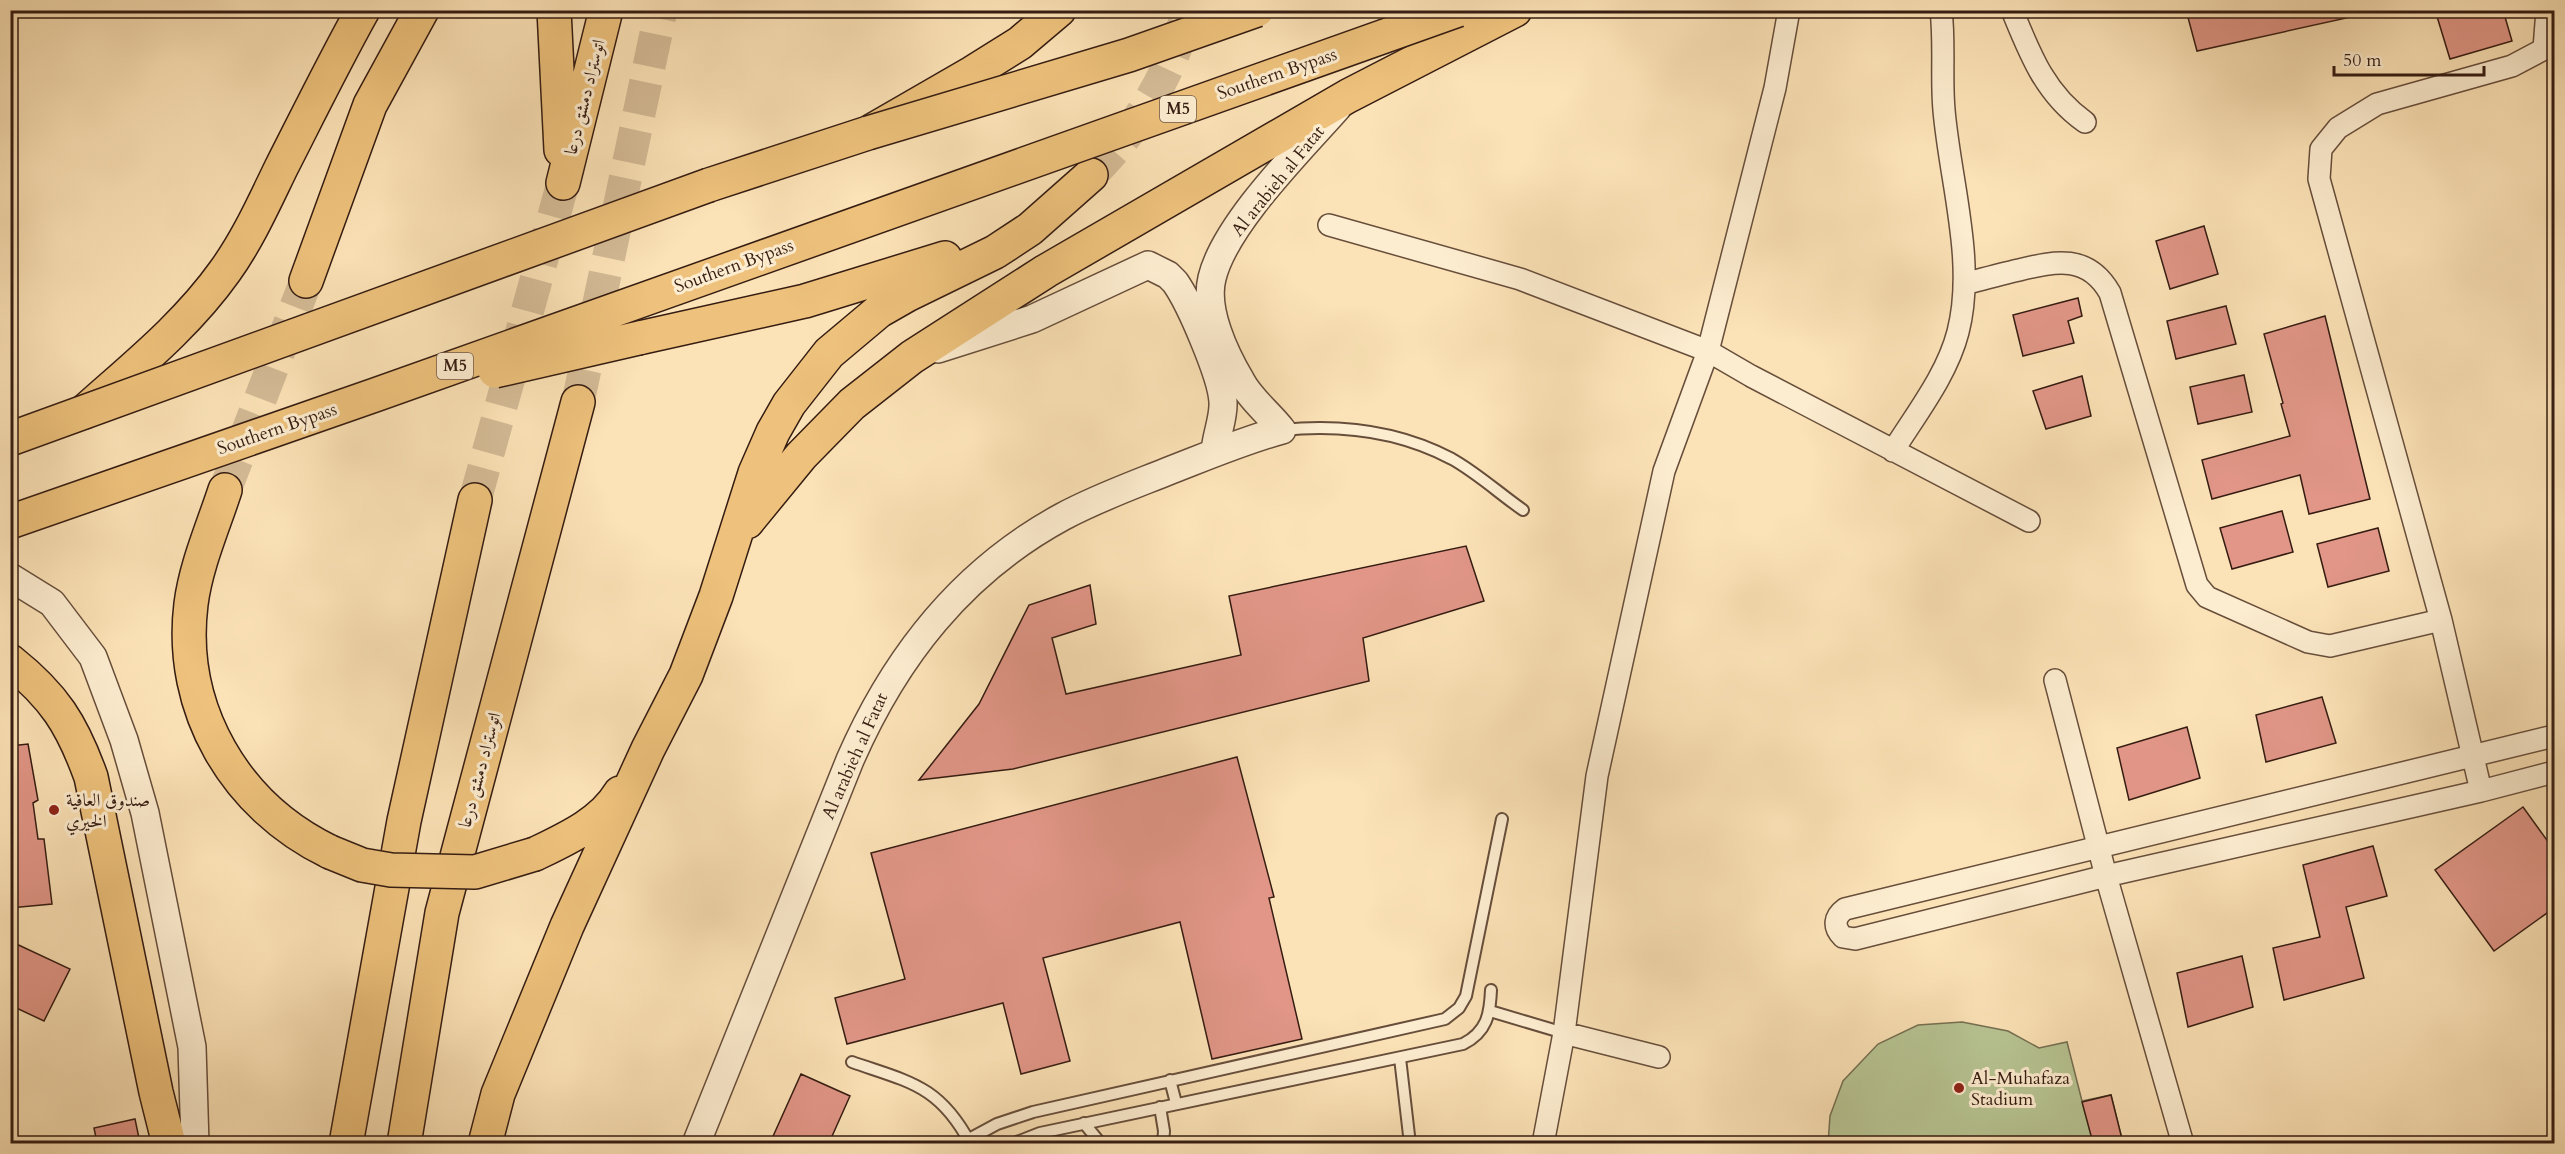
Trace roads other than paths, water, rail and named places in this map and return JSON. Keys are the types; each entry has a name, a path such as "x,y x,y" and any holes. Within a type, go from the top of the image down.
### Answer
{"highway":[{"path":"84,412 160,345 199,304 225,271 250,231 363,10"},
{"path":"306,280 370,105 399,10"},
{"path":"370,105 422,10"},
{"name":"اتوستراد دمشق درعا","path":"554,10 563,183 606,10"},
{"path":"868,133 1020,42 1059,10"},
{"path":"10,439 709,185 868,133 1129,55 1257,10"},
{"name":"Southern Bypass","path":"10,522 375,395 1458,10"},
{"path":"736,535 801,456 852,404 912,357 1046,271 1348,96 1515,10"},
{"path":"485,1143 498,1094 567,926 648,749 686,675 736,535 755,473 772,432 808,377 829,353 879,312 906,295 995,252 1030,229 1091,175"},
{"path":"375,395 460,379 804,301 968,251 1030,229"},
{"name":"اتوستراد دمشق درعا","path":"404,1143 441,913 578,402"},
{"path":"225,490 192,602 189,642 195,689 214,738 231,766 254,796 279,820 305,840 362,865 391,870 475,873 535,854 575,835 614,803 648,749"},
{"path":"346,1143 404,821 475,500"},
{"path":"10,661 34,680 59,709 78,741 91,777 156,1092 169,1143"}],"street":[{"path":"1543,1143 1564,1033 1597,776 1664,471 1708,351 1775,88 1790,10"},
{"path":"1893,451 1936,382 1948,357 1958,333 1964,284 1944,111 1941,10"},
{"path":"2012,10 2030,54 2047,85 2070,111 2085,122"},
{"path":"2481,791 2441,620 2319,179 2321,149 2338,128 2377,104 2512,66 2549,51 2547,10"},
{"name":"Al arabieh al Fatat","path":"1215,452 1223,412 1223,399 1211,302 1212,279 1224,250 1258,200 1348,96"},
{"path":"1329,225 1520,279 1708,351 2029,521"},
{"path":"1964,284 2053,262 2070,262 2088,268 2102,278 2110,293 2197,585 2207,597 2308,642 2330,646 2441,620"},
{"name":"Al arabieh al Fatat","path":"696,1143 850,760 880,697 919,638 950,603 984,571 1031,536 1061,518 1103,497 1215,452 1282,430 1250,395 1218,353 1182,291 1168,275 1148,265 1032,319 912,357"},
{"path":"10,577 52,603 93,657 123,740 145,813 192,1047 195,1143"},
{"path":"2055,680 2106,876 2183,1143"},
{"path":"2554,736 1845,909 1836,919 1836,926 1843,937 1855,939 2106,876 2481,791 2554,772"},
{"path":"1564,1033 1659,1057"}],"lane":[{"path":"1282,430 1322,428 1368,431 1417,444 1453,460 1523,510"},
{"path":"852,1062 920,1086 939,1101 966,1142 997,1124 1033,1112 1427,1025 1445,1019 1459,1008 1466,996 1502,819"},
{"path":"1012,1143 1040,1133 1084,1123 1400,1058 1468,1041 1488,1020 1491,990"},
{"path":"1490,1011 1564,1033"},
{"path":"1400,1058 1410,1143"},
{"path":"1170,1080 1176,1103"},
{"path":"1160,1107 1164,1131 1163,1143"},
{"path":"1084,1123 1101,1143"}],"tunnel":[{"path":"578,402 661,10"},
{"path":"1091,175 1124,139 1151,99 1172,57 1188,10"},
{"path":"475,500 563,183"},
{"path":"225,490 306,281"}],"place":[{"name":"صندوق العافية الخيري","path":"54,810"},
{"name":"Al-Muhafaza Stadium","path":"1959,1088"}]}
